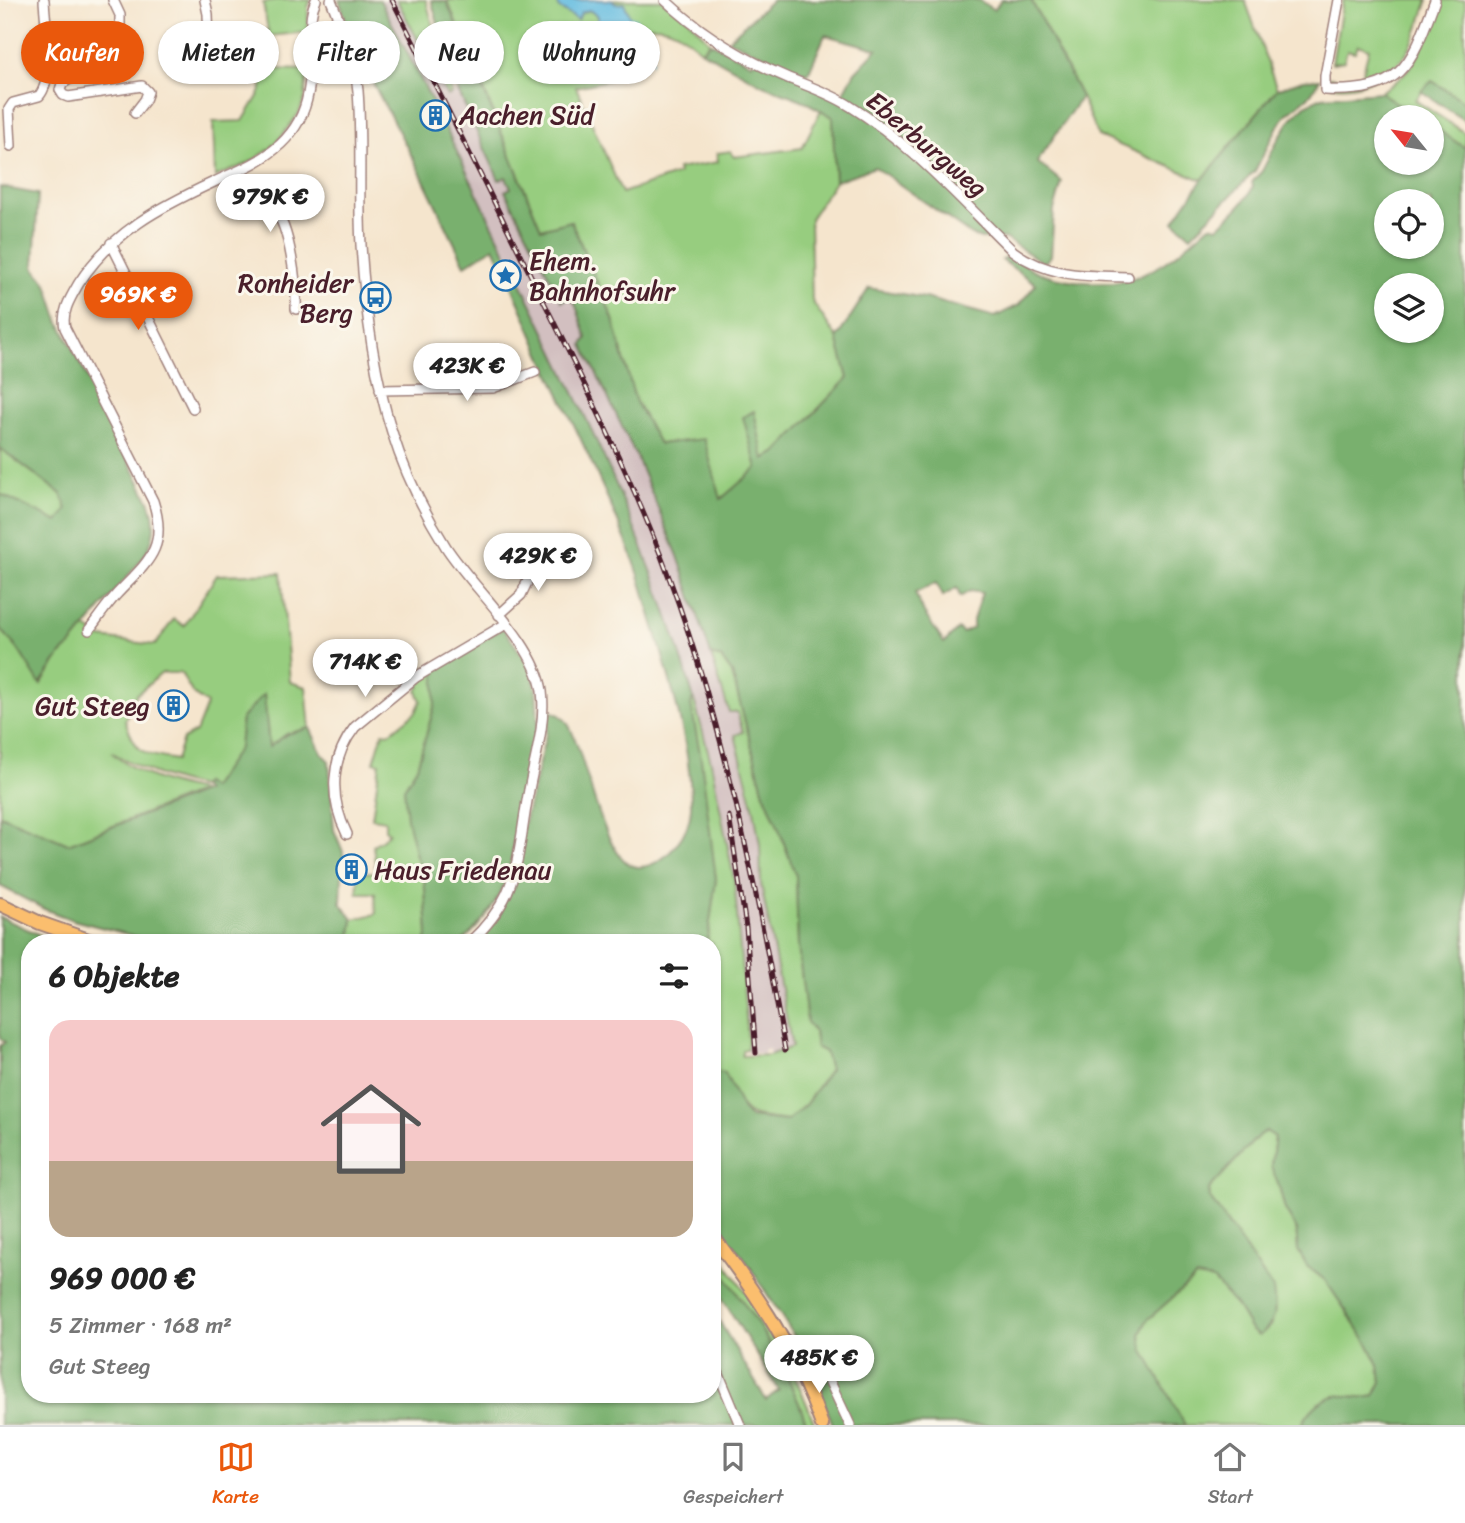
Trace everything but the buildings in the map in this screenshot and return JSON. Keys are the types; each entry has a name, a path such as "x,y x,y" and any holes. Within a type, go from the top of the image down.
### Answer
{"main road":[{"path":"0,904 71,934"},
{"path":"721,1248 771,1317 809,1389 822,1425"}],"street":[{"path":"11,146 9,108 13,103 39,96 46,83 48,67 44,0"},
{"path":"113,0 120,15 120,29 112,54 104,64 62,84 60,90 68,97 142,86 148,92 147,97 135,113"},
{"path":"205,0 208,21"},
{"path":"89,630 115,596 151,557 159,541 160,532 153,501 69,337 63,319 69,301 81,280 111,243 150,214 240,171 275,149 287,137 304,112 310,83 311,19 316,0"},
{"path":"331,0 351,52 358,89 361,244 368,318 380,390 392,434 420,499 446,547 518,638 537,674 541,688 543,722 514,872 497,912 477,934"},
{"name":"Eberburgweg","path":"665,0 708,37 847,104 874,121 937,175 1024,260 1048,271 1066,274 1128,277"},
{"path":"1339,0 1325,76 1325,90 1364,88 1393,79 1409,63 1435,0"},
{"path":"224,177 274,210 283,223 297,293 296,309"},
{"path":"111,243 193,408"},
{"path":"380,390 493,388 536,372"},
{"path":"499,615 521,595 542,551 550,543"},
{"path":"347,834 338,809 333,775 348,736 355,727 415,677 506,624"},
{"path":"792,1354 809,1347 821,1354 830,1382 850,1425"},
{"path":"721,1379 740,1425"}],"shaded area":[{"path":"380,0 397,0 414,33 414,67 400,40 400,21 391,21"},
{"path":"422,84 441,84 447,96 458,91 500,180 506,177 511,188 505,191 562,300 569,298 575,303 587,338 583,345 637,458 678,556 729,711 737,711 743,732 735,735 754,810 760,845 761,884 792,1047 769,1054 769,1049 764,1049 764,1053 747,1053 738,917 724,822 711,762 680,652 647,557 582,411 442,121 434,124 427,109 433,105"}],"green space":[{"path":"274,0 311,0 308,21 293,21 293,34 279,35 279,21 266,21 263,3"},
{"path":"339,0 380,0 391,21 346,21"},
{"path":"397,0 426,0 432,21 414,21 414,33"},
{"path":"431,0 447,2 455,21 437,21"},
{"path":"447,0 557,0 559,8 581,13 589,10 605,21 518,21 518,84 590,84 576,87 622,193 678,174 677,169 718,162 717,153 731,151 734,157 802,148 821,110 833,117 835,181 810,219 812,301 837,338 848,378 776,453 763,459 754,412 758,468 721,499 673,442 659,444 635,400 613,319 571,221 541,229 481,84 504,84 504,21 456,21"},
{"path":"611,0 662,0 688,19 710,42 702,51 677,32 660,27 660,21 620,21 616,6"},
{"path":"772,0 979,0 994,10 1001,0 1031,0 1081,97 1037,162 1062,182 1054,210 1051,256 1044,263 1004,238 981,239 973,236 875,167 835,181 833,117 802,100 763,85 702,51 710,42 752,64 756,58 760,59 842,96 855,72 877,49 825,35 808,74 728,40"},
{"path":"1031,0 1245,0 1277,89 1202,180 1098,136"},
{"path":"1343,0 1428,0 1413,40 1401,61 1379,77 1360,84 1344,86 1331,85 1329,77 1360,83 1369,49 1358,45 1355,52 1347,50 1344,61 1332,63"},
{"path":"1441,0 1465,0 1465,102 1432,81 1415,100 1423,105 1400,105 1380,92 1403,75 1425,41"},
{"path":"400,39 414,66 414,84 423,84 434,105 427,109 434,124 442,120 579,403 642,547 669,621 693,696 691,705 701,759 716,879 708,934 483,934 500,914 548,726 549,710 564,719 573,734 605,828 615,849 627,863 640,867 650,865 668,854 675,846 690,818 690,786 684,740 673,693 642,585 624,535 494,247 465,265 373,84 400,84"},
{"path":"279,69 293,70 293,84 306,84 305,98 299,113 270,149 247,164 215,177 213,122 243,121 263,84 279,84"},
{"path":"1320,79 1311,94 1287,114 1278,126 1255,171 1191,236 1174,221 1202,180 1277,89 1303,80"},
{"path":"1432,81 1465,102 1465,121 1444,105 1421,91"},
{"path":"441,84 449,84 452,94 447,96"},
{"path":"456,84 481,84 541,229 571,221 613,319 635,400 659,444 704,439 721,499 757,468 743,417 754,411 764,459 776,453 848,378 837,338 869,288 925,298 995,317 1019,305 1036,284 1002,260 1009,253 1037,271 1064,279 1116,282 1149,272 1185,247 1210,225 1218,227 1242,204 1253,187 1252,182 1262,171 1291,119 1305,105 1322,97 1380,92 1400,105 1374,105 1374,175 1444,175 1444,134 1465,148 1465,1425 1302,1425 1315,1407 1324,1400 1340,1396 1374,1396 1381,1382 1379,1365 1368,1343 1325,1280 1307,1266 1298,1250 1296,1228 1285,1209 1271,1166 1275,1137 1266,1131 1259,1135 1209,1189 1210,1198 1273,1289 1275,1310 1270,1325 1259,1336 1251,1330 1236,1305 1213,1280 1196,1277 1147,1320 1140,1334 1144,1351 1185,1425 833,1425 820,1393 824,1383 833,1374 832,1361 814,1338 798,1342 744,1258 721,1229 721,1072 725,1073 743,1110 750,1117 787,1121 806,1104 830,1069 825,1052 816,1047 814,1032 807,1022 798,946 796,876 764,793 732,673 721,658 711,655 678,556 637,458 583,345 587,338 575,303 569,298 562,301 505,191 511,188 506,177 499,180","holes":["936,583 943,596 957,588 960,597 970,591 982,593 973,628 963,633 958,629 944,643 924,613 915,593"]},
{"path":"1444,119 1465,133 1465,148 1444,134"},
{"path":"0,187 38,194 34,267 47,284 59,321 150,503 154,518 154,531 143,558 61,654 40,684 18,649 0,628 0,494 58,522 67,509 61,494 0,448"},
{"path":"0,448 61,494 67,509 58,523 0,494"},
{"path":"281,573 290,682 306,687 310,728 287,734 269,747 264,695 242,718 239,748 211,788 204,783 201,787 166,777 111,752 131,767 153,778 201,791 68,844 0,815 0,628 18,649 41,684 61,654 85,627 101,638 155,645 174,619 184,626 217,575","holes":["162,673 181,673 193,694 207,704 196,732 183,739 176,760 142,750 133,740 125,720 136,695"]},
{"path":"503,628 527,662 536,687 538,722 509,871 490,910 470,934 427,934 424,875 416,856 407,819 404,788 417,767 435,704 435,668"},
{"path":"711,655 721,658 732,673 764,793 796,876 798,946 807,1022 814,1032 816,1047 825,1052 830,1069 806,1104 788,1121 760,1117 746,1111 725,1074 721,1073 721,934 708,934 716,879 691,705 693,696 711,762 734,879 748,1040 747,1049 742,1050 742,1056 769,1055 792,1047 761,884 760,845 754,810 735,735 743,732 737,712 729,712"},
{"path":"435,668 435,704 417,767 404,788 416,856 424,875 428,933 351,934 353,919 376,914 375,893 357,893 359,873 376,872 373,845 389,832 385,829 385,820 372,818 380,763 374,762 383,732 390,733 416,712 421,701 417,691 420,686 415,681"},
{"path":"264,694 269,747 287,734 310,728 322,754 329,761 334,830 343,852 341,903 353,919 351,934 127,934 73,920 44,909 0,886 0,815 68,844 206,791 201,787 204,783 211,788 239,748 242,718"},
{"path":"0,917 38,934 21,934 21,1403 721,1403 721,1324 766,1400 779,1390 721,1297 721,1271 778,1359 807,1425 0,1425 0,1046 5,1042 0,1039"},
{"path":"1266,1131 1275,1137 1271,1166 1285,1209 1296,1228 1298,1250 1307,1266 1325,1280 1368,1343 1379,1365 1381,1382 1374,1396 1335,1396 1324,1400 1311,1411 1302,1425 1185,1425 1143,1351 1140,1334 1147,1320 1196,1277 1213,1279 1236,1305 1251,1330 1259,1336 1272,1324 1273,1289 1210,1198 1209,1189 1259,1135"},
{"path":"721,1258 771,1331 795,1377 815,1425 807,1425 778,1361 755,1320 721,1271"},
{"path":"814,1353 821,1367 823,1384 820,1393 804,1356"}],"water":[{"path":"557,0 611,0 616,4 624,3 631,18 629,21 597,21 598,16 589,10 581,13 578,20 559,8"}],"waterway":[{"path":"629,17 636,21"}],"railway":[{"path":"392,0 591,397 661,556 702,676 735,800 785,1050"},
{"path":"729,816 746,927 756,1053"}],"place":[{"name":"Aachen Süd","path":"436,115"},
{"name":"Ehem. Bahnhofsuhr","path":"506,276"},
{"name":"Ronheider Berg","path":"376,298"},
{"name":"Gut Steeg","path":"173,706"},
{"name":"Haus Friedenau","path":"351,870"}]}
